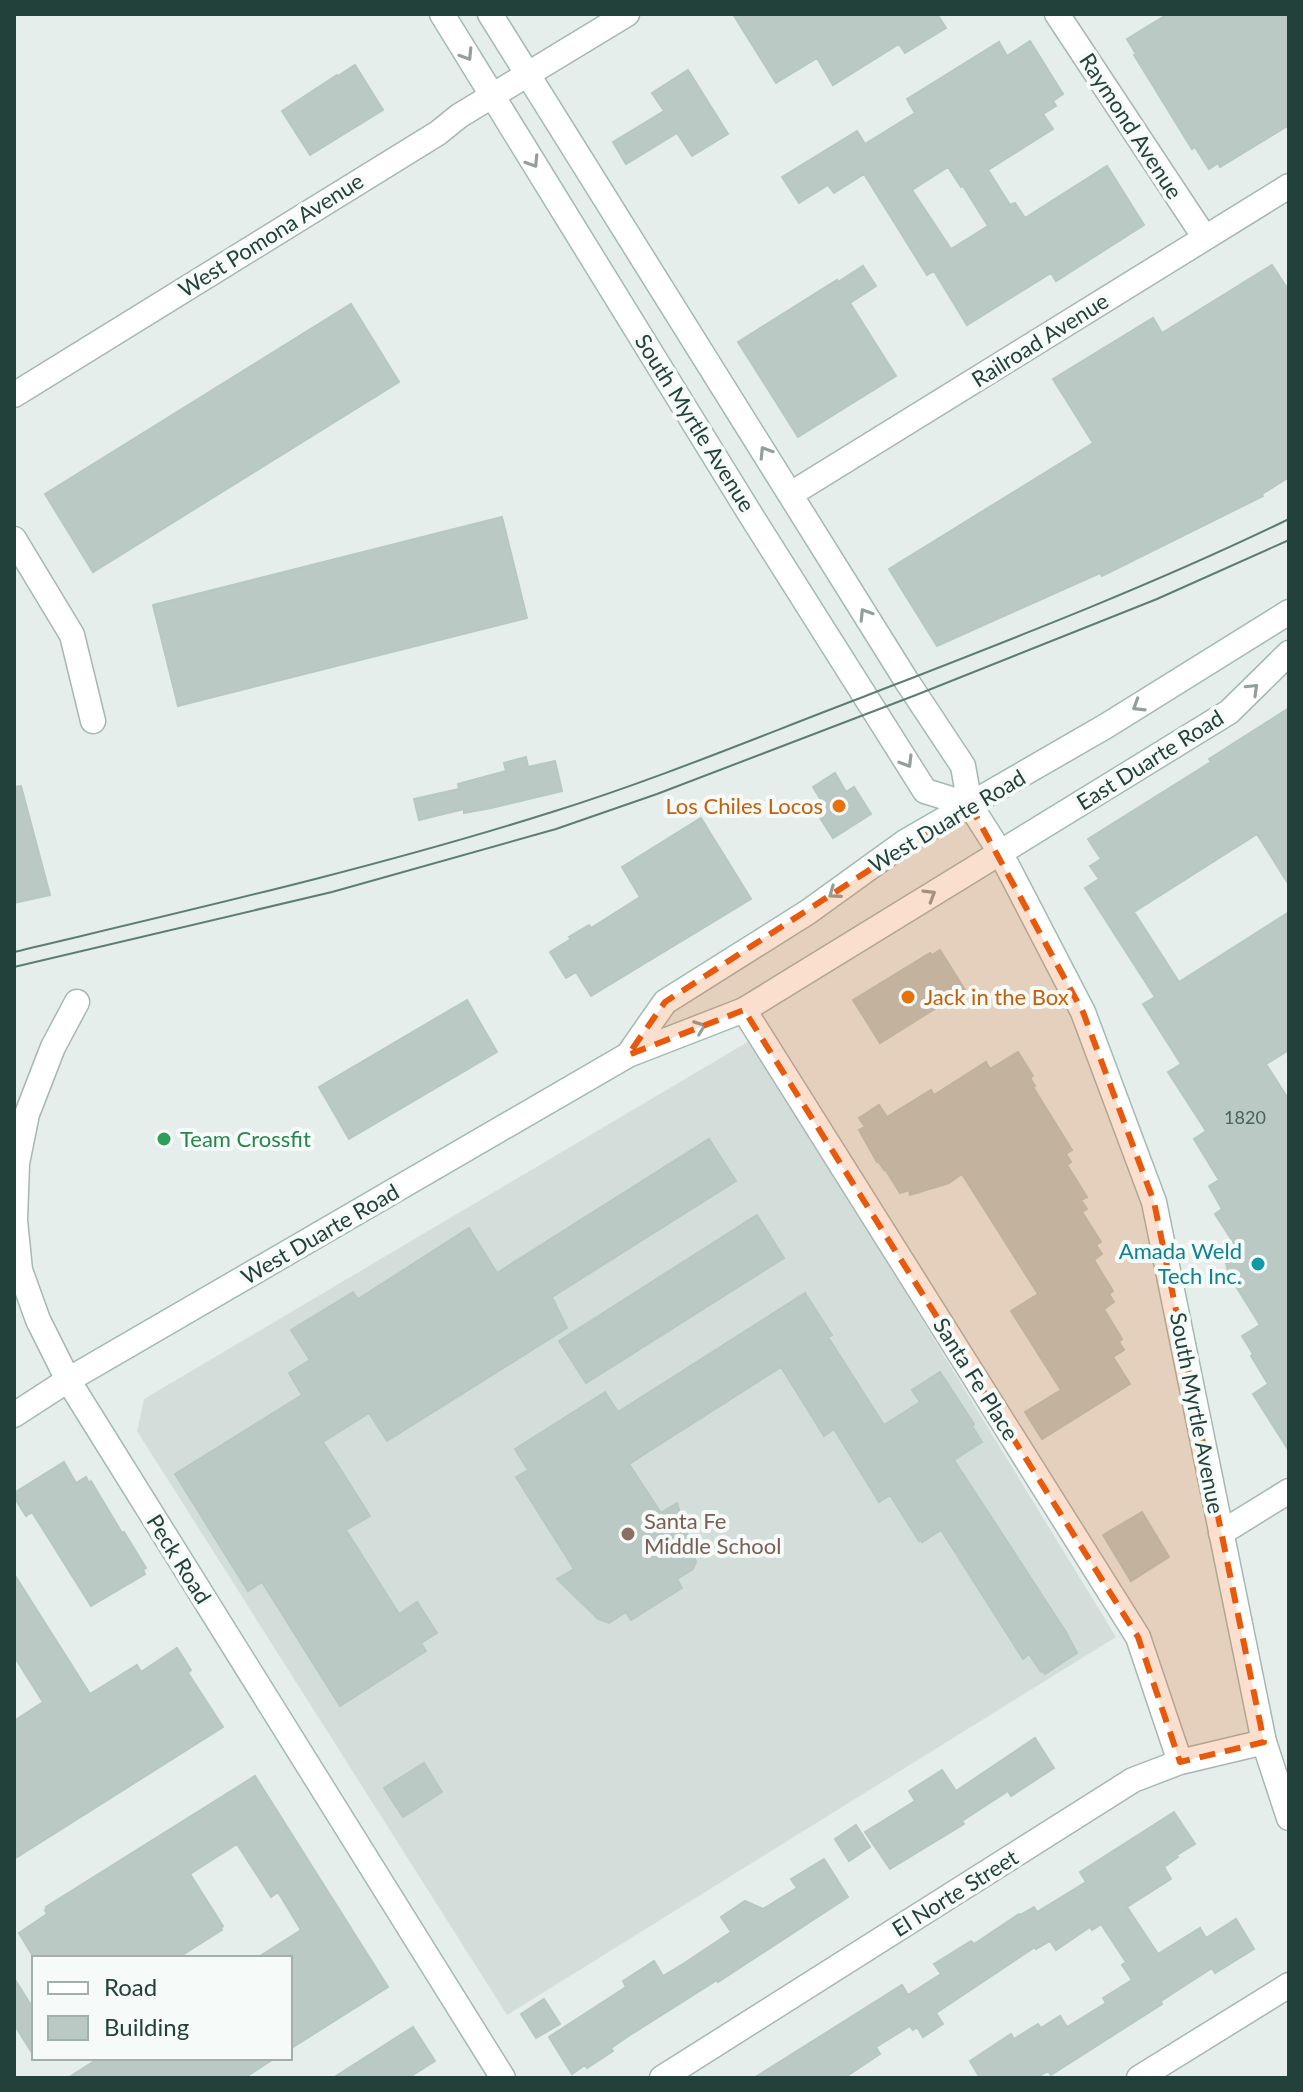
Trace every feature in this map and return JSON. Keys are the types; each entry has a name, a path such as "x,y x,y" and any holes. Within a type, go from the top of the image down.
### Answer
{"street":[{"name":"South Myrtle Avenue","path":"442,14 925,791 970,805"},
{"name":"South Myrtle Avenue","path":"490,14 911,688 963,766 970,805 1000,852 1083,1012 1154,1202 1264,1742 1289,1818"},
{"name":"West Pomona Avenue","path":"14,395 627,14"},
{"name":"Raymond Avenue","path":"1057,14 1205,238"},
{"name":"Railroad Avenue","path":"791,494 1289,186"},
{"path":"14,539 72,635 93,721"},
{"name":"West Duarte Road","path":"628,1055 665,1002 808,912 905,842 1106,726 1289,612"},
{"name":"East Duarte Road","path":"1000,852 1229,712 1289,653"},
{"name":"West Duarte Road","path":"14,1415 68,1380 628,1055 744,1010 1000,852"},
{"name":"Peck Road","path":"77,1002 53,1047 27,1114 17,1163 15,1220 20,1270 38,1320 68,1380 503,2078"},
{"name":"Santa Fe Place","path":"744,1010 1138,1637 1180,1762"},
{"path":"1221,1533 1289,1491"},
{"name":"El Norte Street","path":"662,2078 1133,1780 1180,1762 1264,1742"},
{"path":"1139,2078 1289,1985"}],"highlighted area":[{"path":"970,805 1083,1012 1154,1202 1264,1742 1180,1762 1138,1637 744,1010 628,1055 665,1002"}],"shaded area":[{"name":"Santa Fe Middle School","path":"751,1040 1116,1637 507,2015 137,1431 144,1399"}],"building":[{"path":"733,14 937,14 946,28 905,53 899,44 833,85 817,58 776,83"},
{"path":"1168,14 1289,14 1289,125 1220,167 1218,163 1209,169 1195,147 1192,149 1127,39"},
{"path":"1030,41 1063,94 1053,101 1056,106 1043,114 1053,129 988,170 1010,205 1015,203 1025,218 1107,166 1144,225 1056,281 1051,273 967,325 934,271 927,275 864,174 834,193 828,185 799,203 782,177 857,131 865,144 915,113 907,99 999,42 1007,56","holes":["948,167 988,226 951,249 912,190"]},
{"path":"355,65 383,110 310,155 282,111"},
{"path":"688,70 728,134 692,156 677,133 626,164 613,142 664,111 652,93"},
{"path":"1272,265 1289,291 1289,477 1263,496 1102,576 1100,573 937,646 889,569 1093,443 1053,379 1153,318 1162,333"},
{"path":"863,266 876,286 850,303 896,376 798,437 738,342"},
{"path":"351,304 399,382 93,572 45,494"},
{"path":"502,517 527,618 178,706 153,605"},
{"path":"1289,708 1289,885 1257,834 1134,912 1179,982 1289,912 1289,1050 1266,1064 1289,1100 1289,1451 1253,1394 1268,1384 1242,1336 1260,1325 1229,1275 1223,1252 1235,1245 1215,1214 1222,1209 1209,1186 1219,1180 1194,1139 1206,1131 1168,1072 1181,1064 1143,1004 1155,997 1085,888 1099,879 1090,866 1101,859 1088,839 1211,762 1209,759"},
{"path":"526,757 528,767 555,761 562,791 491,808 464,813 464,809 419,820 414,799 459,789 458,784 506,771 504,763"},
{"path":"835,773 846,792 854,787 871,814 833,838 815,810 824,805 813,787"},
{"path":"21,786 50,895 14,903 14,787"},
{"path":"701,818 751,899 591,996 576,972 566,978 550,952 571,939 569,937 589,925 591,928 640,897 622,867"},
{"path":"940,950 965,990 880,1043 853,1000"},
{"path":"467,1000 497,1052 349,1139 319,1087"},
{"path":"1018,1052 1033,1076 1030,1078 1033,1087 1072,1150 1066,1154 1071,1162 1067,1165 1087,1197 1081,1200 1087,1209 1082,1212 1101,1242 1096,1245 1102,1254 1094,1260 1113,1291 1109,1294 1114,1302 1104,1309 1122,1339 1119,1342 1124,1350 1113,1357 1130,1384 1042,1439 1025,1412 1061,1390 1011,1311 1038,1294 962,1174 949,1183 910,1195 909,1190 900,1193 859,1130 865,1127 859,1118 879,1105 887,1117 931,1090 934,1095 986,1062 990,1069"},
{"path":"709,1139 736,1181 552,1297 567,1328 387,1441 369,1413 323,1442 370,1516 346,1530 399,1614 417,1602 437,1633 421,1643 426,1651 340,1706 262,1582 248,1591 175,1474 302,1395 289,1373 310,1360 291,1330 353,1292 358,1299 469,1228 497,1273"},
{"path":"757,1215 784,1258 586,1383 559,1341"},
{"path":"805,1293 832,1335 828,1337 884,1425 920,1402 912,1390 940,1372 974,1424 972,1426 982,1442 954,1460 1077,1653 1045,1674 1029,1654 1023,1659 941,1530 919,1541 890,1495 879,1502 834,1429 824,1436 781,1367 629,1464 661,1513 677,1503 696,1562 693,1569 677,1579 682,1588 631,1620 626,1612 609,1623 598,1619 557,1579 574,1569 516,1477 528,1470 515,1449 605,1392 618,1412"},
{"path":"64,1462 76,1483 86,1477 89,1483 91,1481 146,1568 143,1570 145,1574 91,1606 32,1512 26,1516 14,1497 14,1493"},
{"path":"1142,1512 1169,1557 1131,1581 1103,1535"},
{"path":"14,1574 90,1694 137,1665 141,1672 177,1648 191,1670 188,1673 223,1727 14,1859 14,1721 43,1702 14,1656"},
{"path":"1035,1738 1054,1768 1011,1796 1008,1791 962,1821 964,1824 890,1869 865,1832 915,1801 909,1791 942,1770 956,1791"},
{"path":"424,1763 442,1792 403,1817 384,1788"},
{"path":"255,1776 388,1987 292,2048 292,1956 260,1956 301,1930 278,1892 271,1897 237,1844 190,1874 223,1926 222,1930 181,1956 33,1956 19,1933 47,1914 46,1907"},
{"path":"1174,1812 1195,1844 1164,1867 1171,1879 1127,1907 1158,1954 1200,1928 1206,1938 1236,1919 1254,1949 1215,1973 1212,1968 1051,2075 1048,2071 1036,2078 980,2078 970,2061 1011,2034 1014,2039 1038,2024 1041,2028 1060,2016 1067,2027 1106,2003 1103,1998 1132,1980 1122,1965 1126,1962 1101,1924 1092,1930 1090,1927 1056,1950 1050,1941 1035,1947 936,2013 943,2024 923,2037 917,2027 913,2030 910,2026 876,2047 880,2054 844,2078 754,2078 902,1985 908,1995 941,1974 934,1964 971,1941 974,1944 1019,1914 1034,1907 1037,1912 1086,1882 1080,1872"},
{"path":"856,1825 870,1847 849,1861 835,1839"},
{"path":"824,1859 848,1897 630,2035 587,2068 585,2065 572,2074 549,2037 626,1987 623,1981 654,1961 663,1976 683,1964 731,1932 721,1917 745,1901 763,1909 797,1888 791,1879"},
{"path":"14,1978 32,2007 32,2053 14,2024"},
{"path":"544,1999 560,2024 536,2038 521,2014"},
{"path":"413,2027 435,2061 408,2078 333,2078"},
{"path":"96,2060 272,2060 244,2078 68,2078"}],"tram line":[{"path":"14,952 351,870 631,786 1025,634 1289,519"},
{"path":"14,967 332,892 556,829 657,794 916,695 1157,599 1289,540"}],"place":[{"name":"Los Chiles Locos","path":"839,806"},
{"name":"Jack in the Box","path":"908,997"},
{"name":"Team Crossfit","path":"164,1139"},
{"name":"Amada Weld Tech Inc.","path":"1258,1264"},
{"name":"Santa Fe Middle School","path":"628,1534"}]}
